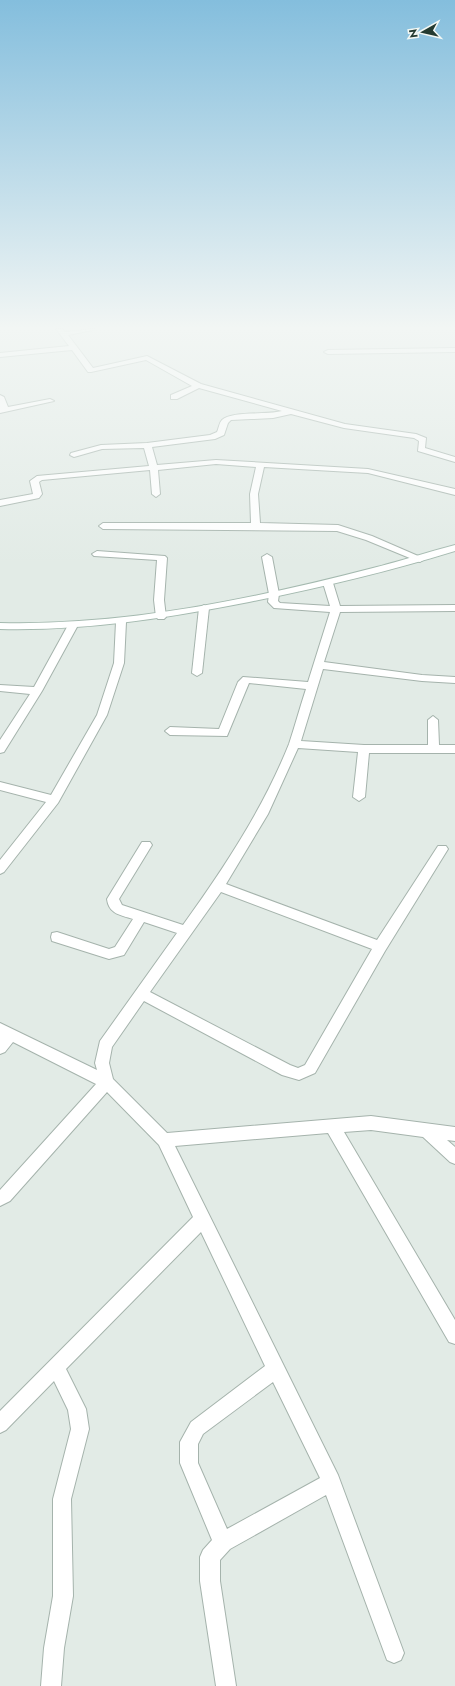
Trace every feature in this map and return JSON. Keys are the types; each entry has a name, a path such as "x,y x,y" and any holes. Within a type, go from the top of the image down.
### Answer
{"street":[{"path":"3,411 19,408"},
{"path":"278,408 344,426 416,436 423,440 422,449 455,460"},
{"path":"74,455 101,447 212,438 222,433 224,422 229,418 272,416 290,411"},
{"path":"147,444 154,469 156,494"},
{"path":"0,503 36,496 38,494 34,481 40,478 154,469 216,462 368,471 455,492"},
{"path":"256,526 254,494 260,465"},
{"path":"103,526 256,526 338,528 369,538 420,559"},
{"path":"0,626 72,627 161,617 328,583 420,559 455,548"},
{"path":"97,554 162,558 159,600 161,617"},
{"path":"267,557 274,594 273,602 277,606 336,609 455,608"},
{"path":"107,1082 102,1063 105,1045 218,886 262,814 294,744 336,609 328,583"},
{"path":"197,673 204,608"},
{"path":"0,869 54,800 102,715 120,663 121,622"},
{"path":"0,749 36,691 72,627"},
{"path":"319,665 422,678 455,680"},
{"path":"170,731 223,733 243,682 246,679 312,686"},
{"path":"0,688 36,691"},
{"path":"433,720 434,748"},
{"path":"294,744 364,749 455,749"},
{"path":"359,797 364,749"},
{"path":"0,786 54,800"},
{"path":"146,845 113,899 114,905 118,909 186,931"},
{"path":"142,994 287,1071 298,1074 310,1069 380,947 442,850"},
{"path":"218,886 380,947"},
{"path":"57,937 109,954 119,951 141,916"},
{"path":"0,1048 6,1032 107,1082 164,1140 331,1482 394,1653"},
{"path":"0,1199 5,1196 107,1082"},
{"path":"164,1140 371,1123 455,1134"},
{"path":"332,1126 455,1336"},
{"path":"426,1130 455,1157"},
{"path":"0,1424 203,1218"},
{"path":"51,1686 54,1648 63,1596 62,1499 80,1429 77,1409 56,1367"},
{"path":"223,1542 189,1462 189,1442 197,1428 276,1369"},
{"path":"226,1686 210,1581 210,1557 223,1542 331,1482"}]}
